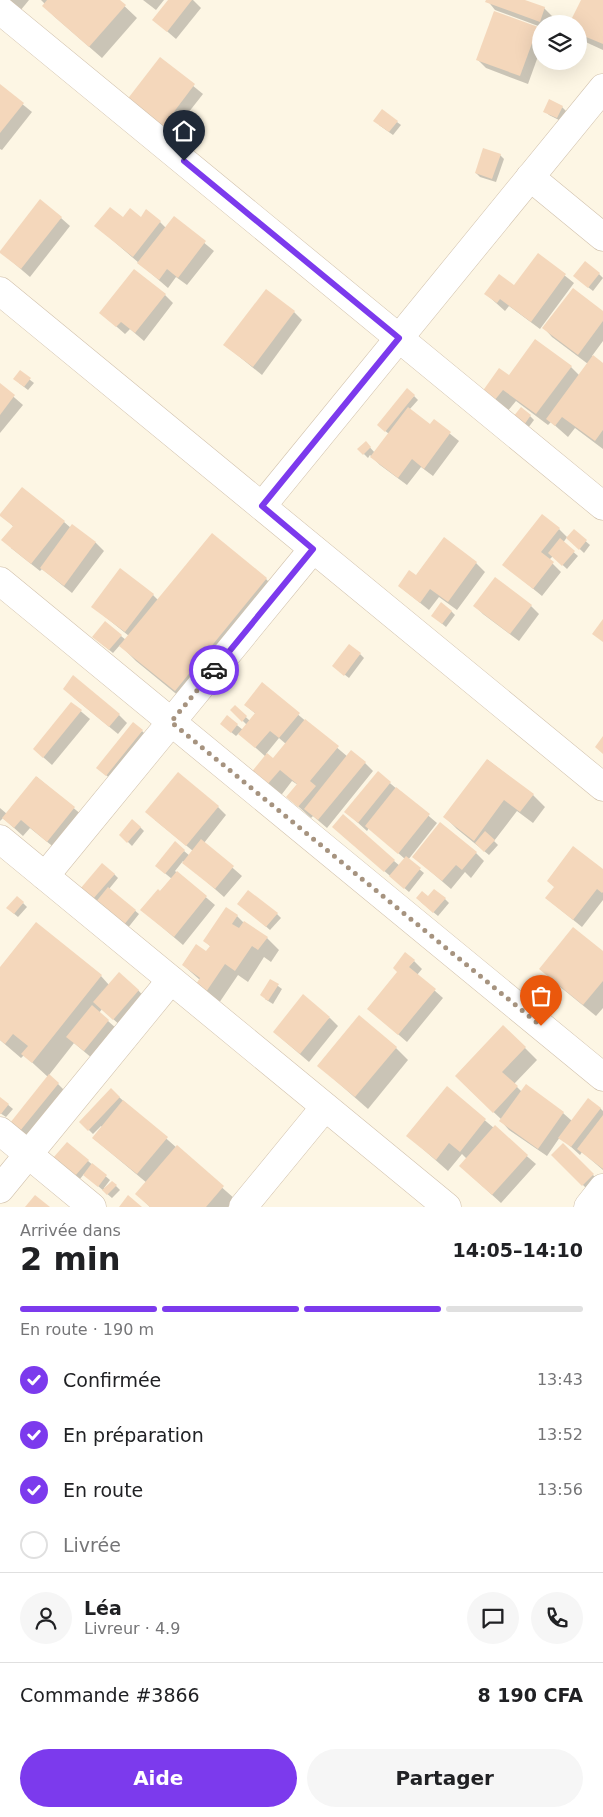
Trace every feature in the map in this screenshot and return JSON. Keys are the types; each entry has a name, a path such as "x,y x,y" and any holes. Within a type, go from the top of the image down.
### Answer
{"street":[{"path":"0,10 603,506"},
{"path":"262,506 603,88"},
{"path":"530,177 603,237"},
{"path":"0,291 603,787"},
{"path":"45,876 313,549"},
{"path":"0,581 603,1077"},
{"path":"0,839 447,1207"},
{"path":"0,1189 171,980"},
{"path":"243,1207 325,1106"},
{"path":"0,1131 92,1207"},
{"path":"588,1207 603,1188"}],"building":[{"path":"47,0 120,0 126,5 89,47 42,6"},
{"path":"168,0 192,0 167,32 152,20"},
{"path":"486,0 525,0 545,7 542,15 532,15 532,19 485,2"},
{"path":"581,0 603,0 603,44 587,37 587,15 574,15"},
{"path":"494,11 532,25 532,43 520,76 476,60"},
{"path":"160,57 195,84 161,129 126,101"},
{"path":"0,84 24,103 0,133"},
{"path":"549,99 563,106 557,118 543,112"},
{"path":"382,109 398,121 389,132 373,121"},
{"path":"483,148 501,154 492,179 475,173"},
{"path":"40,199 62,217 21,269 0,253 0,251"},
{"path":"110,207 123,217 130,208 141,217 146,209 161,221 133,257 94,226"},
{"path":"174,216 206,241 178,278 167,269 159,280 137,263"},
{"path":"538,253 566,274 531,322 500,299 497,303 484,294 499,274 514,285"},
{"path":"585,261 600,273 588,288 573,276"},
{"path":"134,269 166,294 135,333 121,322 116,327 99,313"},
{"path":"573,288 603,311 603,321 578,355 542,328"},
{"path":"266,289 295,311 253,367 223,345"},
{"path":"535,339 572,366 536,414 503,390 494,401 482,392 499,368 509,375"},
{"path":"593,355 603,363 603,430 595,441 562,417 555,426 546,419"},
{"path":"20,370 31,378 24,387 13,379"},
{"path":"0,383 15,395 0,415"},
{"path":"407,388 415,395 385,432 377,425"},
{"path":"408,407 430,424 434,419 451,432 424,469 412,459 398,478 370,457"},
{"path":"521,407 531,415 524,425 513,417"},
{"path":"366,441 371,447 363,455 357,449"},
{"path":"22,487 65,521 31,564 1,540 13,526 0,514"},
{"path":"542,514 560,528 541,552 554,562 533,589 502,565"},
{"path":"72,524 96,542 64,586 40,568"},
{"path":"574,529 587,540 579,550 566,538"},
{"path":"212,533 267,578 175,691 119,646"},
{"path":"444,537 477,562 448,602 430,589 420,603 398,586 409,570 416,575"},
{"path":"560,538 575,551 562,566 548,553"},
{"path":"120,568 154,594 125,632 91,607"},
{"path":"495,577 532,605 510,634 473,606"},
{"path":"441,602 452,611 442,624 431,616"},
{"path":"603,619 603,642 592,634"},
{"path":"105,621 122,635 109,650 92,637"},
{"path":"349,644 361,653 344,676 332,666"},
{"path":"73,675 120,714 109,727 63,689"},
{"path":"262,682 300,713 279,738 270,731 255,748 238,734 255,713 244,705"},
{"path":"71,702 82,710 43,758 33,749"},
{"path":"235,705 247,716 242,722 230,710"},
{"path":"227,715 238,724 231,733 220,724"},
{"path":"305,719 339,746 310,781 316,786 298,807 286,797 297,784 280,770 266,786 250,774 267,753 273,758"},
{"path":"133,722 143,730 106,776 96,768"},
{"path":"603,736 603,754 595,747"},
{"path":"351,750 366,762 318,820 304,809"},
{"path":"487,759 534,794 520,812 504,800 474,841 443,817"},
{"path":"378,771 391,782 358,823 344,812"},
{"path":"178,772 219,806 186,846 145,812"},
{"path":"36,776 75,807 47,842 21,820 14,828 2,818"},
{"path":"396,787 430,814 398,854 365,826"},
{"path":"343,814 395,860 384,872 332,827"},
{"path":"132,819 141,827 127,843 119,835"},
{"path":"440,822 477,852 462,870 456,865 442,881 412,857"},
{"path":"485,831 495,840 484,852 475,843"},
{"path":"201,839 234,866 215,889 182,863"},
{"path":"175,841 185,850 165,874 155,866"},
{"path":"573,846 603,869 603,892 597,889 573,920 545,898 554,887 547,881"},
{"path":"406,856 421,868 404,889 389,876"},
{"path":"102,863 115,874 93,899 80,889"},
{"path":"177,871 207,896 174,937 140,910"},
{"path":"108,887 136,910 123,926 95,903"},
{"path":"434,889 446,898 433,913 416,898 422,891 428,896"},
{"path":"248,890 278,913 266,927 237,904"},
{"path":"17,896 24,902 14,914 6,908"},
{"path":"226,907 238,915 232,924 239,928 244,921 268,937 258,950 252,946 235,971 225,964 204,995 194,987 200,978 182,965 196,944 206,951 210,946 203,941"},
{"path":"36,922 102,975 32,1063 21,1054 28,1046 13,1034 5,1044 0,1040 0,967"},
{"path":"573,927 603,951 603,981 583,1005 539,969"},
{"path":"405,952 415,960 409,967 436,989 398,1035 367,1009 397,972 393,968"},
{"path":"119,972 139,990 113,1020 93,1002"},
{"path":"270,979 279,984 268,1001 260,995"},
{"path":"303,994 330,1017 300,1054 273,1032"},
{"path":"92,1005 109,1020 84,1051 66,1037"},
{"path":"359,1015 397,1047 355,1097 317,1066"},
{"path":"503,1025 526,1047 502,1072 518,1086 493,1113 455,1076"},
{"path":"49,1074 59,1083 20,1131 10,1123"},
{"path":"526,1084 564,1112 538,1149 499,1121"},
{"path":"447,1086 486,1119 460,1152 449,1143 436,1160 406,1136"},
{"path":"111,1088 120,1097 88,1131 79,1122"},
{"path":"0,1097 9,1104 1,1114 0,1114"},
{"path":"588,1098 601,1108 571,1147 558,1138"},
{"path":"123,1100 168,1137 137,1174 92,1138"},
{"path":"603,1115 603,1169 577,1149"},
{"path":"495,1125 528,1155 492,1195 459,1166"},
{"path":"67,1142 89,1160 75,1176 53,1158"},
{"path":"563,1143 594,1174 582,1186 551,1155"},
{"path":"177,1145 224,1186 206,1207 150,1207 135,1194"},
{"path":"92,1163 107,1175 98,1187 83,1175"},
{"path":"112,1181 117,1185 107,1195 102,1190"},
{"path":"35,1195 50,1207 25,1207"},
{"path":"128,1195 142,1207 119,1207"}],"way so far":[{"path":"214,670 171,722 541,1026"}],"route":[{"path":"184,161 399,338 262,506 313,549 214,670"}]}
